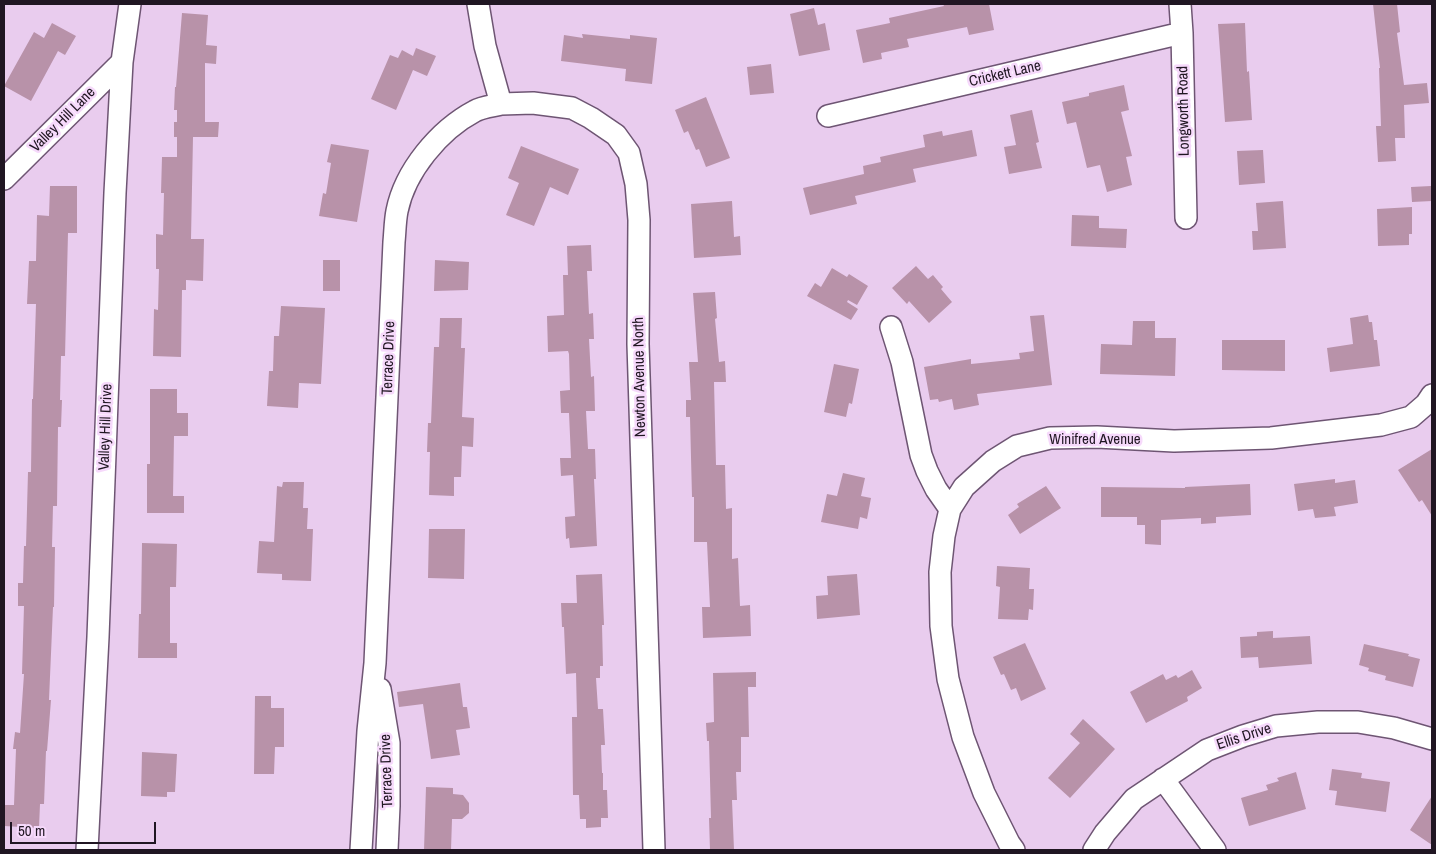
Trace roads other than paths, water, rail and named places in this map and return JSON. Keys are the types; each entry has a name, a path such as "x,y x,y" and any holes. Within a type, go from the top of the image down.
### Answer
{"street":[{"name":"Valley Hill Drive","path":"87,850 98,637 114,213 122,62 130,4"},
{"path":"478,4 485,46 501,104"},
{"name":"Longworth Road","path":"1180,4 1186,218"},
{"name":"Crickett Lane","path":"828,116 1182,33"},
{"name":"Valley Hill Lane","path":"4,179 122,62"},
{"name":"Newton Avenue North","path":"501,104 533,103 572,108 591,118 616,135 629,152 636,184 639,220 639,372 654,850"},
{"name":"Terrace Drive","path":"361,850 368,731 375,663 393,252 397,210 406,184 416,164 435,143 455,123 477,109 501,104"},
{"path":"891,327 902,362 921,455 936,489 950,509"},
{"name":"Winifred Avenue","path":"1014,850 984,793 963,737 948,679 941,626 940,572 944,536 950,509 964,487 993,461 1017,446 1050,438 1097,437 1174,441 1271,438 1381,425 1412,416 1426,404 1432,395"},
{"name":"Terrace Drive","path":"375,663 389,743 387,850"},
{"name":"Ellis Drive","path":"1094,850 1104,833 1134,799 1207,750 1243,736 1276,726 1318,722 1358,722 1394,728 1432,739"},
{"path":"1163,779 1216,850"}]}
